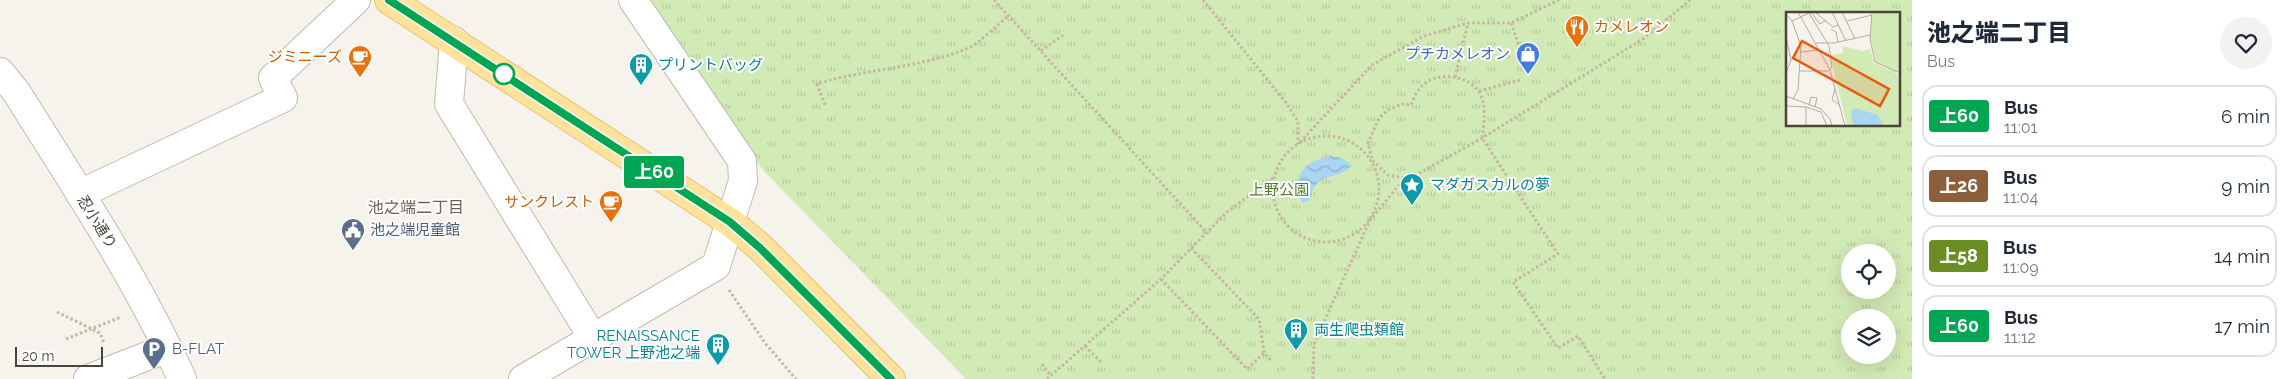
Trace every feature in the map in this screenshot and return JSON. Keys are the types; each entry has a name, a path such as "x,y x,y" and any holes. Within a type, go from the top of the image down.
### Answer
{"main road":[{"path":"389,0 730,222 760,248 891,379"}],"street":[{"path":"80,194 283,98 274,78 356,0"},
{"path":"523,379 716,266 743,181 742,161 633,0"},
{"path":"454,41 449,104 593,338"},
{"name":"忍小通り","path":"0,72 17,93 116,252 168,348 182,379"},
{"path":"88,379 168,348"}],"path":[{"path":"994,0 1207,232"},
{"path":"1203,0 1287,104 1298,122 1298,144"},
{"path":"1559,0 1510,23 1468,23 1424,36 1372,65 1282,159 1274,178 1274,199 1281,218 1296,233 1315,242 1336,242 1355,234 1370,220 1400,184 1482,138 1643,39 1690,0"},
{"path":"825,105 817,84 839,77 907,65 968,49 1008,16"},
{"path":"1455,77 1468,23"},
{"path":"1510,23 1523,57"},
{"path":"1041,52 1063,35"},
{"path":"1313,379 1314,344 1379,201 1380,180 1372,160 1368,142 1379,118 1388,110 1402,104 1411,105 1423,84 1436,78 1455,77 1466,81 1479,91 1484,113 1482,138 1558,254 1513,282 1558,348 1578,336 1605,379"},
{"path":"1479,91 1520,80"},
{"path":"1298,144 1317,136 1338,137 1357,145 1388,175 1409,179"},
{"path":"1047,379 1161,279 1227,212 1274,178"},
{"path":"1191,248 1259,319 1264,353 1272,362"},
{"path":"1161,279 1247,369 1264,353"},
{"path":"728,289 765,343 796,379"},
{"path":"66,339 146,307"},
{"path":"57,312 100,334 116,368"},
{"path":"1085,346 1102,363"},
{"path":"1042,364 1051,376"}],"green space":[{"name":"上野公園","path":"645,0 1912,0 1912,379 966,379 762,169 674,37"}],"water":[{"path":"1331,156 1342,158 1352,166 1316,184 1310,200 1302,203 1297,185 1302,172 1314,162"}],"bus line":[{"name":"上60","path":"389,0 730,222 760,248 891,379"}],"place":[{"name":"カメレオン","path":"1577,48"},
{"name":"プチカメレオン","path":"1528,75"},
{"name":"ジミニーズ","path":"360,78"},
{"name":"プリントバッグ","path":"641,86"},
{"name":"マダガスカルの夢","path":"1412,206"},
{"name":"サンクレスト","path":"611,223"},
{"name":"池之端児童館","path":"353,251"},
{"name":"両生爬虫類館","path":"1296,351"},
{"name":"RENAISSANCE TOWER 上野池之端","path":"718,366"},
{"name":"B-FLAT","path":"154,370"}],"district":[{"name":"池之端二丁目","path":"416,207"}]}
